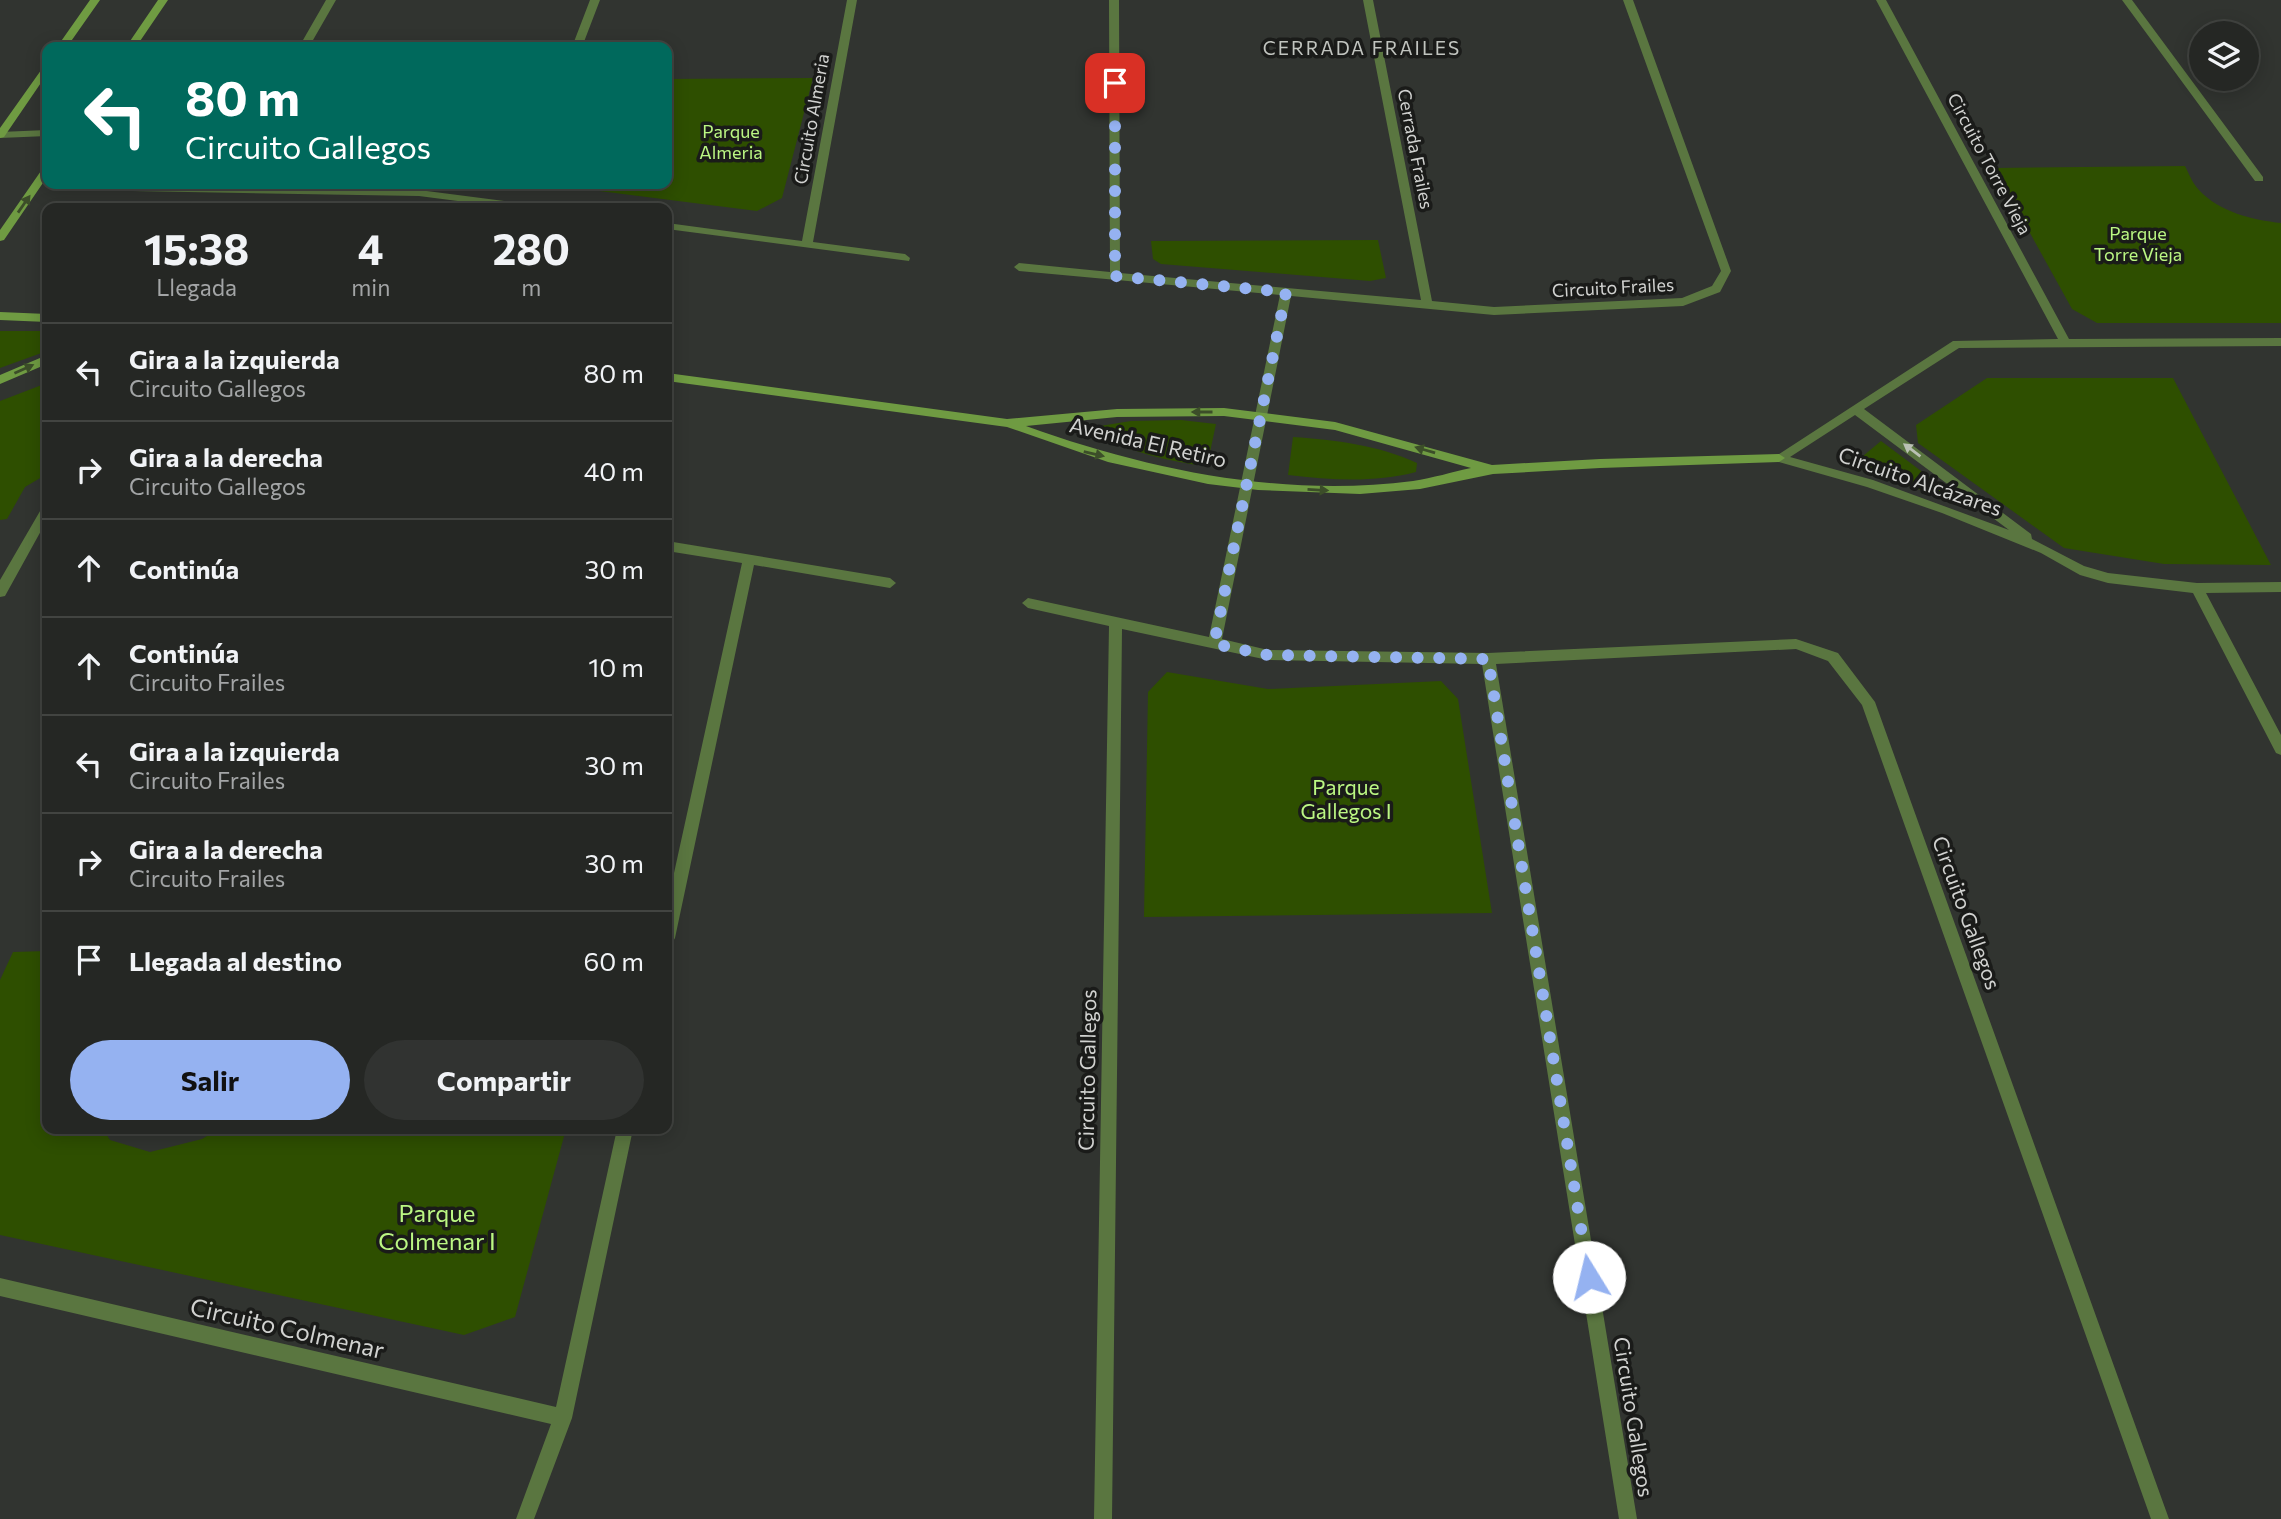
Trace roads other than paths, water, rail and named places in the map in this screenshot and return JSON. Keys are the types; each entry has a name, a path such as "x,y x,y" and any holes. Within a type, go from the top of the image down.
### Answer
{"street":[{"path":"66,42 95,0"},
{"path":"134,42 163,0"},
{"path":"307,42 331,0"},
{"path":"579,42 595,0"},
{"name":"Circuito Almeria","path":"807,245 852,0"},
{"path":"1114,0 1115,276"},
{"name":"Cerrada Frailes","path":"1368,0 1427,305"},
{"name":"Circuito Frailes","path":"1019,267 1494,311 1683,302 1716,289 1726,271 1628,0"},
{"name":"Circuito Torre Vieja","path":"1881,0 2066,344"},
{"path":"2127,0 2259,179"},
{"path":"0,135 42,75"},
{"path":"0,135 42,133"},
{"path":"0,238 42,177"},
{"path":"289,189 419,193 496,203"},
{"path":"672,227 905,258"},
{"path":"1214,644 1286,292"},
{"path":"0,316 42,318"},
{"path":"1779,458 1957,344 2281,342"},
{"path":"0,380 42,361"},
{"name":"Avenida El Retiro","path":"672,378 1007,423 1117,413 1224,412 1335,426 1491,469"},
{"name":"Circuito Alcázares","path":"1856,409 2045,550"},
{"name":"Avenida El Retiro","path":"1007,423 1072,449 1247,485 1328,491 1401,487 1491,469 1779,458"},
{"name":"Circuito Alcázares","path":"1779,458 1921,501 2045,550 2080,569 2108,578 2197,588 2281,587"},
{"path":"0,592 42,518"},
{"path":"672,547 890,583"},
{"path":"672,915 749,559"},
{"path":"2197,588 2281,749"},
{"name":"Circuito Gallegos","path":"1028,603 1268,655 1488,659 1796,644 1833,657 1868,702 2160,1519"},
{"name":"Circuito Gallegos","path":"1103,1519 1116,622"},
{"name":"Circuito Gallegos","path":"1488,659 1628,1519"},
{"path":"525,1519 563,1418 624,1134"},
{"name":"Circuito Colmenar","path":"0,1287 563,1418"}],"district":[{"name":"CERRADA FRAILES","path":"1362,48"}],"park label":[{"name":"Parque Almeria","path":"731,142"},
{"name":"Parque Torre Vieja","path":"2138,244"},
{"name":"Parque Gallegos I","path":"1346,800"},
{"name":"Parque Colmenar I","path":"437,1228"}]}
